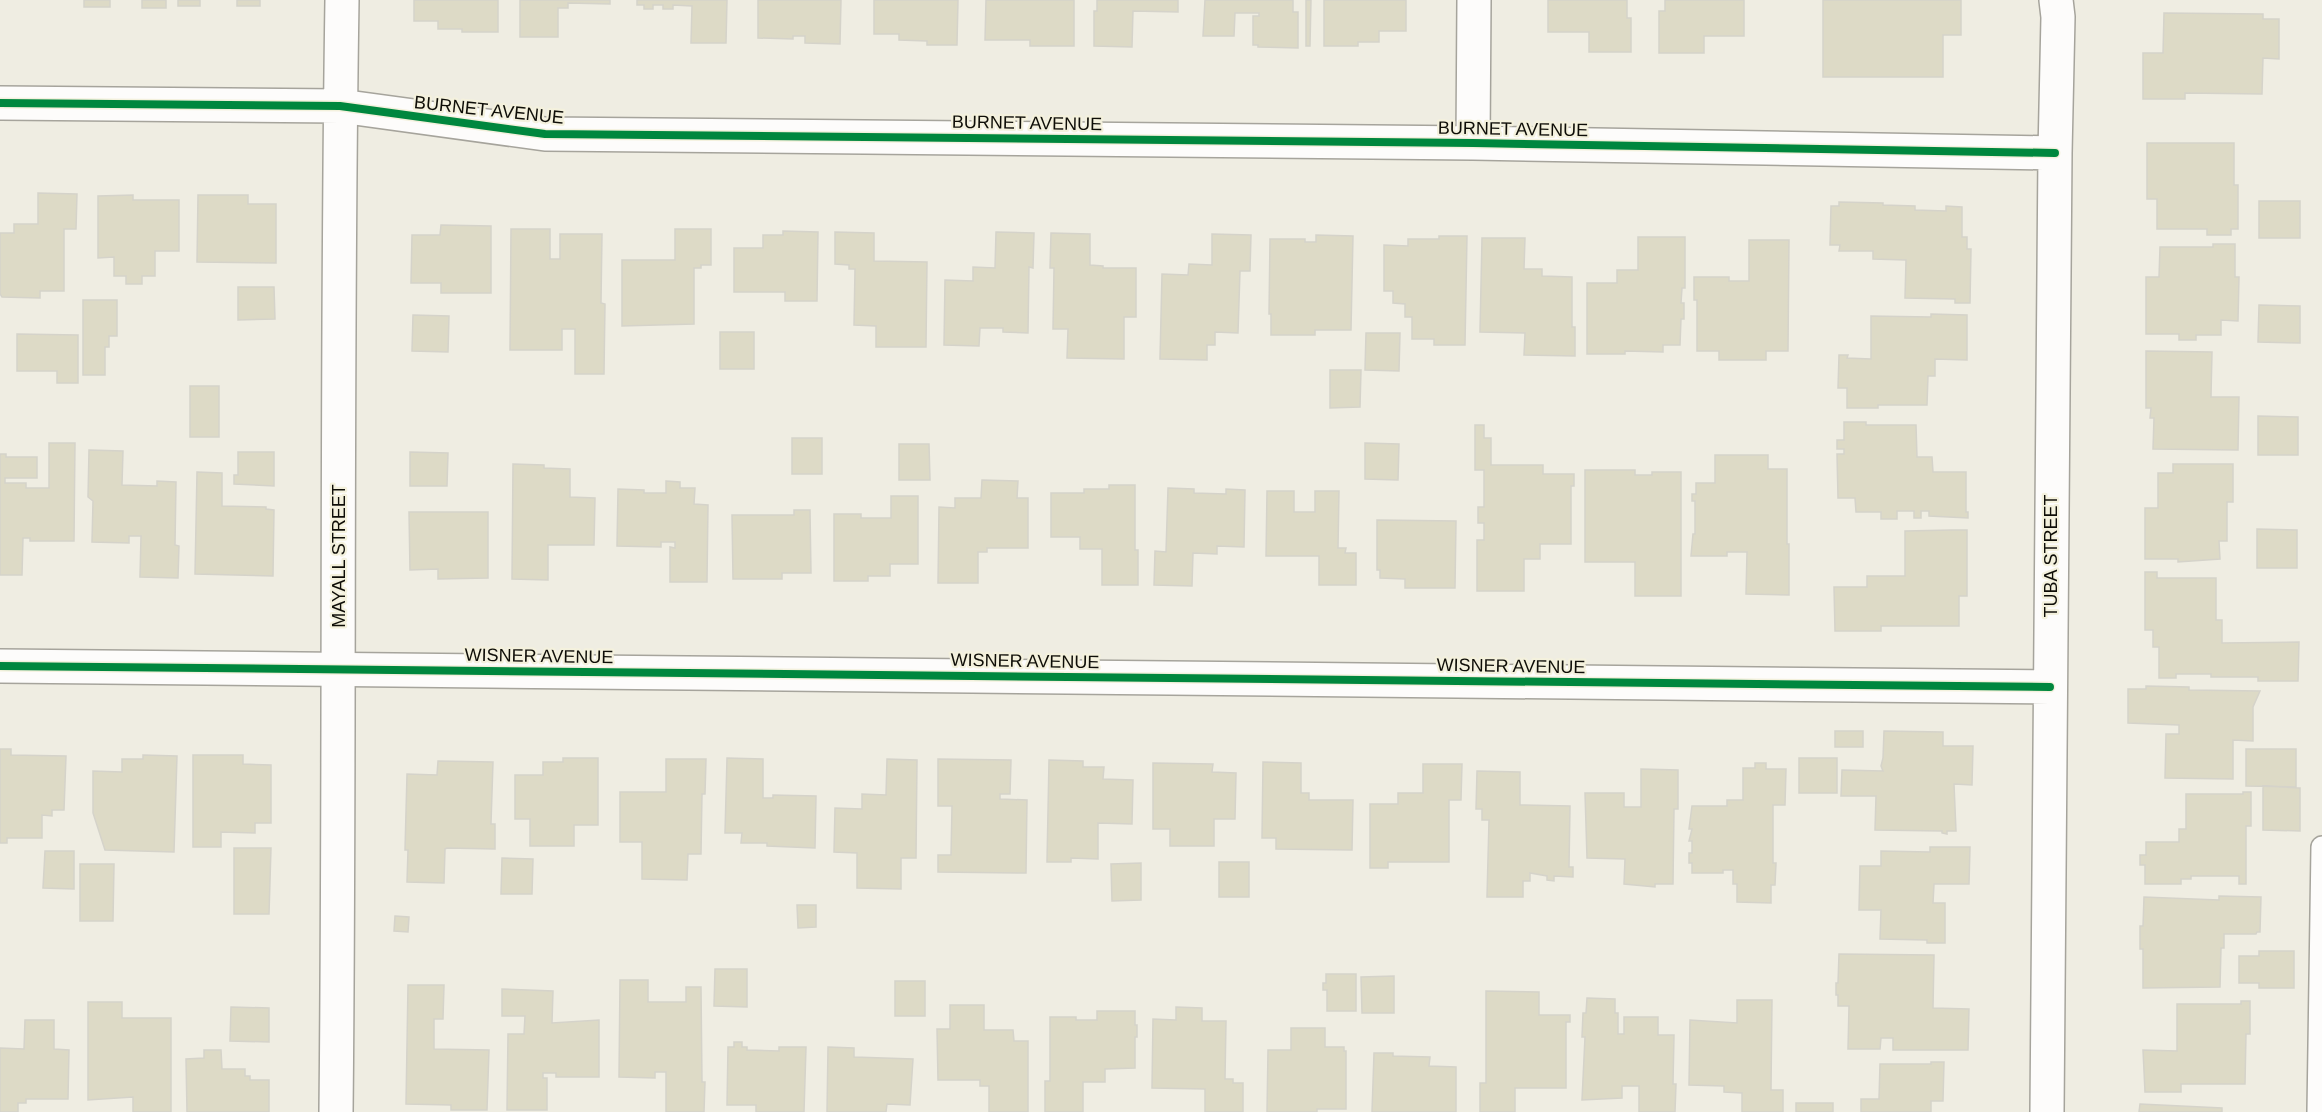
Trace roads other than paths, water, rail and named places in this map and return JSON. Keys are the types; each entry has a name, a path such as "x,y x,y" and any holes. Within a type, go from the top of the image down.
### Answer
{"street":[{"name":"MAYALL STREET","path":"336,1112 342,0"},
{"path":"1473,143 1474,0"},
{"name":"TUBA STREET","path":"2047,1112 2058,17 2056,0"},
{"name":"BURNET AVENUE","path":"0,103 340,106 545,134 1473,143 2055,153"},
{"name":"WISNER AVENUE","path":"0,666 2050,687"}],"lane":[{"path":"2318,1112 2322,847"}]}
